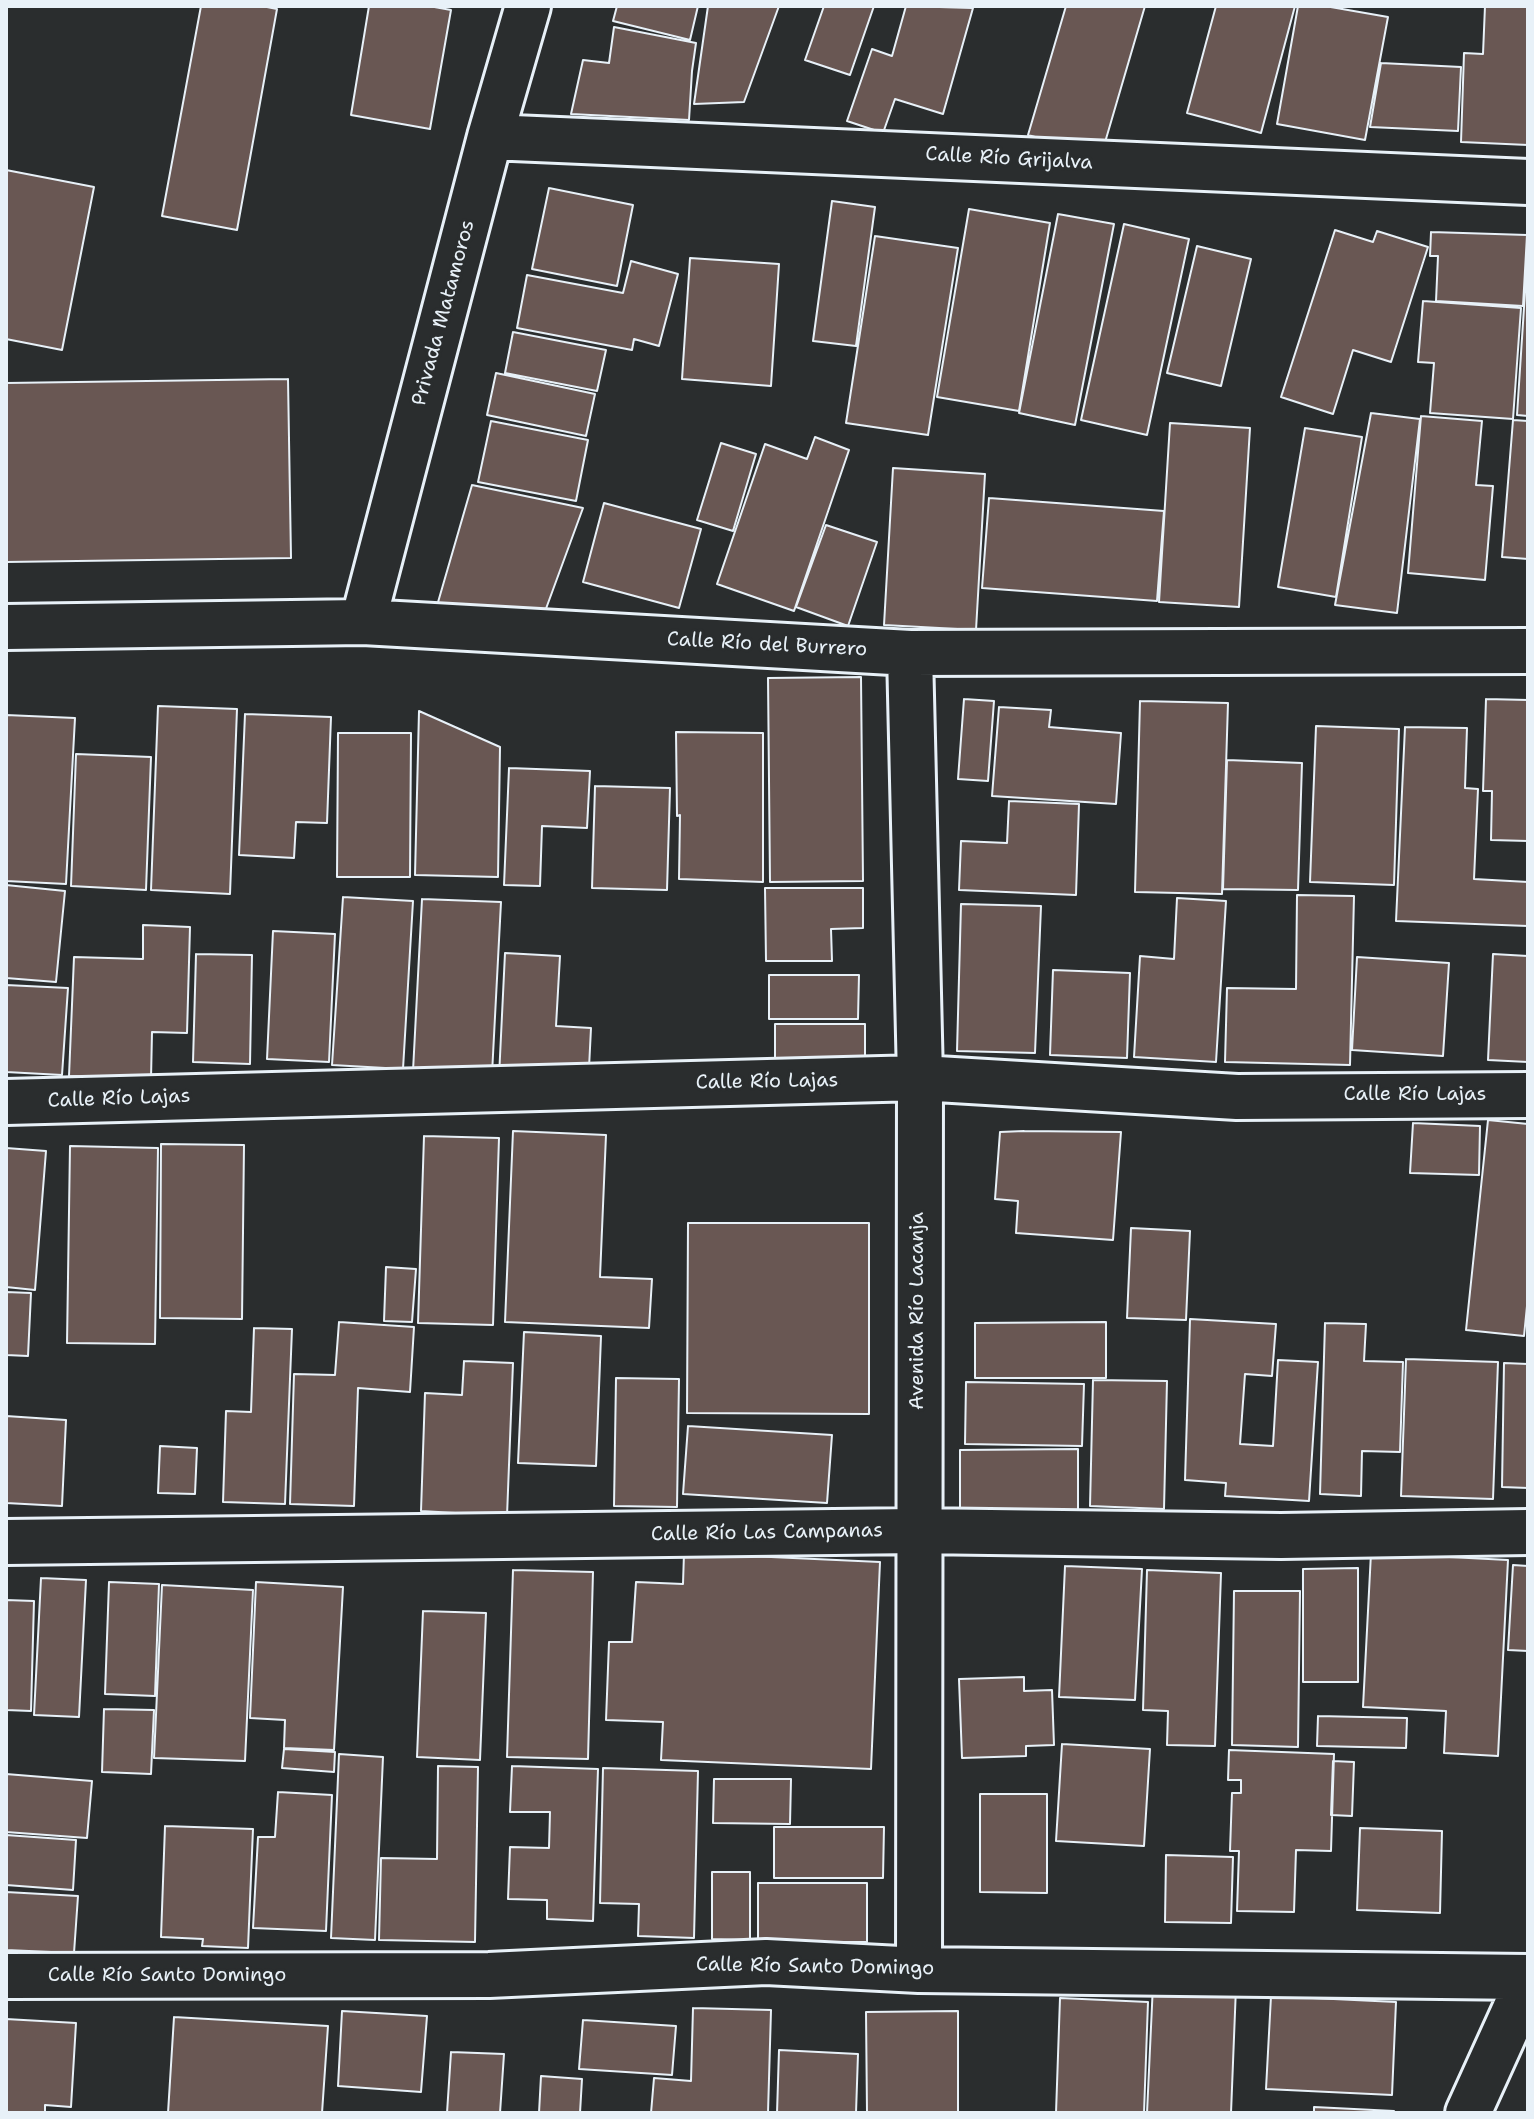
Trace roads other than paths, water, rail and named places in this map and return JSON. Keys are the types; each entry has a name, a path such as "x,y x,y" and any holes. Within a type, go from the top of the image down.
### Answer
{"street":[{"name":"Privada Matamoros","path":"363,622 490,137 528,6"},
{"name":"Calle Río Grijalva","path":"490,137 1528,182"},
{"name":"Calle Río del Burrero","path":"6,627 363,622 910,653 1528,651"},
{"name":"Avenida Río Lacanja","path":"910,653 920,1078 917,1531 919,1970"},
{"name":"Calle Río Lajas","path":"6,1102 920,1078 1237,1097 1528,1095"},
{"name":"Calle Río Las Campanas","path":"6,1542 917,1531 1281,1536 1528,1532"},
{"name":"Calle Río Santo Domingo","path":"6,1976 489,1975 750,1962 919,1970 1528,1979"},
{"path":"1468,2113 1528,1979"}]}
